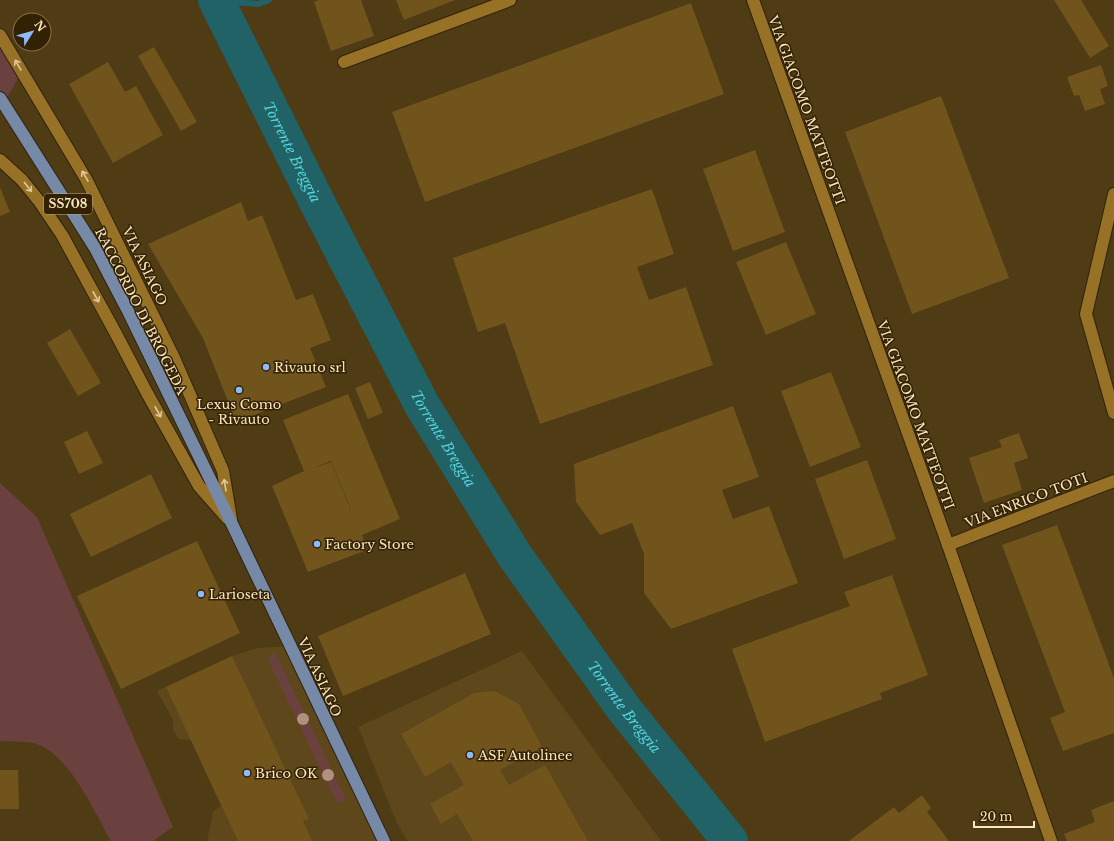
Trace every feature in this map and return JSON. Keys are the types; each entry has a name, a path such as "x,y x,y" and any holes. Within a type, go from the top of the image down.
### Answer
{"main road":[{"name":"RACCORDO DI BROGEDA","path":"0,98 95,248 232,524"},
{"name":"VIA ASIAGO","path":"232,524 384,841"}],"street":[{"path":"344,62 510,0"},
{"name":"VIA GIACOMO MATTEOTTI","path":"753,0 948,545 1051,841"},
{"name":"VIA ASIAGO","path":"0,36 86,179 174,358 223,471 232,524"},
{"name":"VIA ASIAGO","path":"0,160 22,180 39,201 62,235 199,486 232,524"},
{"path":"1114,194 1086,314 1114,413"},
{"name":"VIA ENRICO TOTI","path":"948,545 1114,481"}],"shaded area":[{"path":"0,34 24,68 0,110"},
{"path":"0,483 37,517 173,827 153,841 111,841 79,784 58,758 47,749 34,743 0,741"},
{"path":"290,646 384,841 207,841 213,811 221,806 191,740 179,739 173,730 173,720 157,691 232,656 258,648"},
{"path":"522,651 661,841 407,841 396,821 358,727"},
{"path":"275,652 346,800 337,803 268,660"}],"building":[{"path":"319,0 361,0 374,36 331,51 314,2"},
{"path":"396,0 455,0 404,20"},
{"path":"1054,0 1081,0 1109,46 1090,58"},
{"path":"691,3 724,94 425,202 392,112"},
{"path":"154,47 197,122 181,131 138,56"},
{"path":"108,62 125,92 136,86 163,135 113,163 69,84"},
{"path":"1101,65 1108,86 1100,89 1105,104 1085,111 1079,95 1074,96 1067,77"},
{"path":"941,96 1009,278 912,314 845,132"},
{"path":"755,150 785,232 733,251 703,169"},
{"path":"0,187 10,212 0,216"},
{"path":"652,189 674,254 637,267 649,300 686,287 713,365 540,424 505,323 478,332 453,258"},
{"path":"241,202 248,221 262,215 296,300 313,294 331,340 310,348 326,387 236,422 203,338 148,244"},
{"path":"786,242 816,314 766,335 736,262"},
{"path":"70,329 101,383 78,396 47,343"},
{"path":"831,372 861,447 810,467 781,391"},
{"path":"370,382 383,413 368,419 355,388"},
{"path":"348,394 400,519 362,535 367,550 308,572 272,486 304,471 283,420","holes":["331,461 351,509 331,462 311,469"]},
{"path":"733,406 759,477 722,490 733,519 769,506 798,583 671,629 644,593 644,554 632,523 600,535 576,502 574,464"},
{"path":"87,431 103,463 79,474 64,442"},
{"path":"1019,433 1028,458 1014,463 1022,490 984,503 969,458 1002,447 999,440"},
{"path":"867,460 896,539 844,559 815,479"},
{"path":"151,474 172,518 91,557 70,514"},
{"path":"1057,525 1114,678 1114,733 1063,751 1050,718 1065,712 1002,545"},
{"path":"197,541 240,633 121,689 77,596"},
{"path":"465,573 491,634 343,696 318,636"},
{"path":"892,575 928,675 880,693 882,699 765,742 732,649 850,606 844,592"},
{"name":"Brico OK","path":"232,656 309,819 303,821 312,841 238,841 166,687"},
{"path":"494,691 519,704 542,747 500,770 509,785 545,765 588,841 473,841 457,814 441,824 430,804 464,785 451,762 425,777 401,734 474,693"},
{"path":"0,770 18,770 19,809 0,809"},
{"path":"922,795 931,808 927,812 949,841 849,841 894,807 899,813"},
{"path":"1114,801 1114,841 1067,841 1064,834 1095,822 1091,810"}],"waterway":[{"name":"Torrente Breggia","path":"216,0 320,208 422,405 515,556 624,709 730,841"},
{"path":"216,1 258,4 269,0"}],"place":[{"name":"Rivauto srl","path":"266,367"},
{"name":"Lexus Como - Rivauto","path":"239,390"},
{"name":"Factory Store","path":"317,544"},
{"name":"Larioseta","path":"201,594"},
{"name":"ASF Autolinee","path":"470,755"},
{"name":"Brico OK","path":"247,773"}]}
